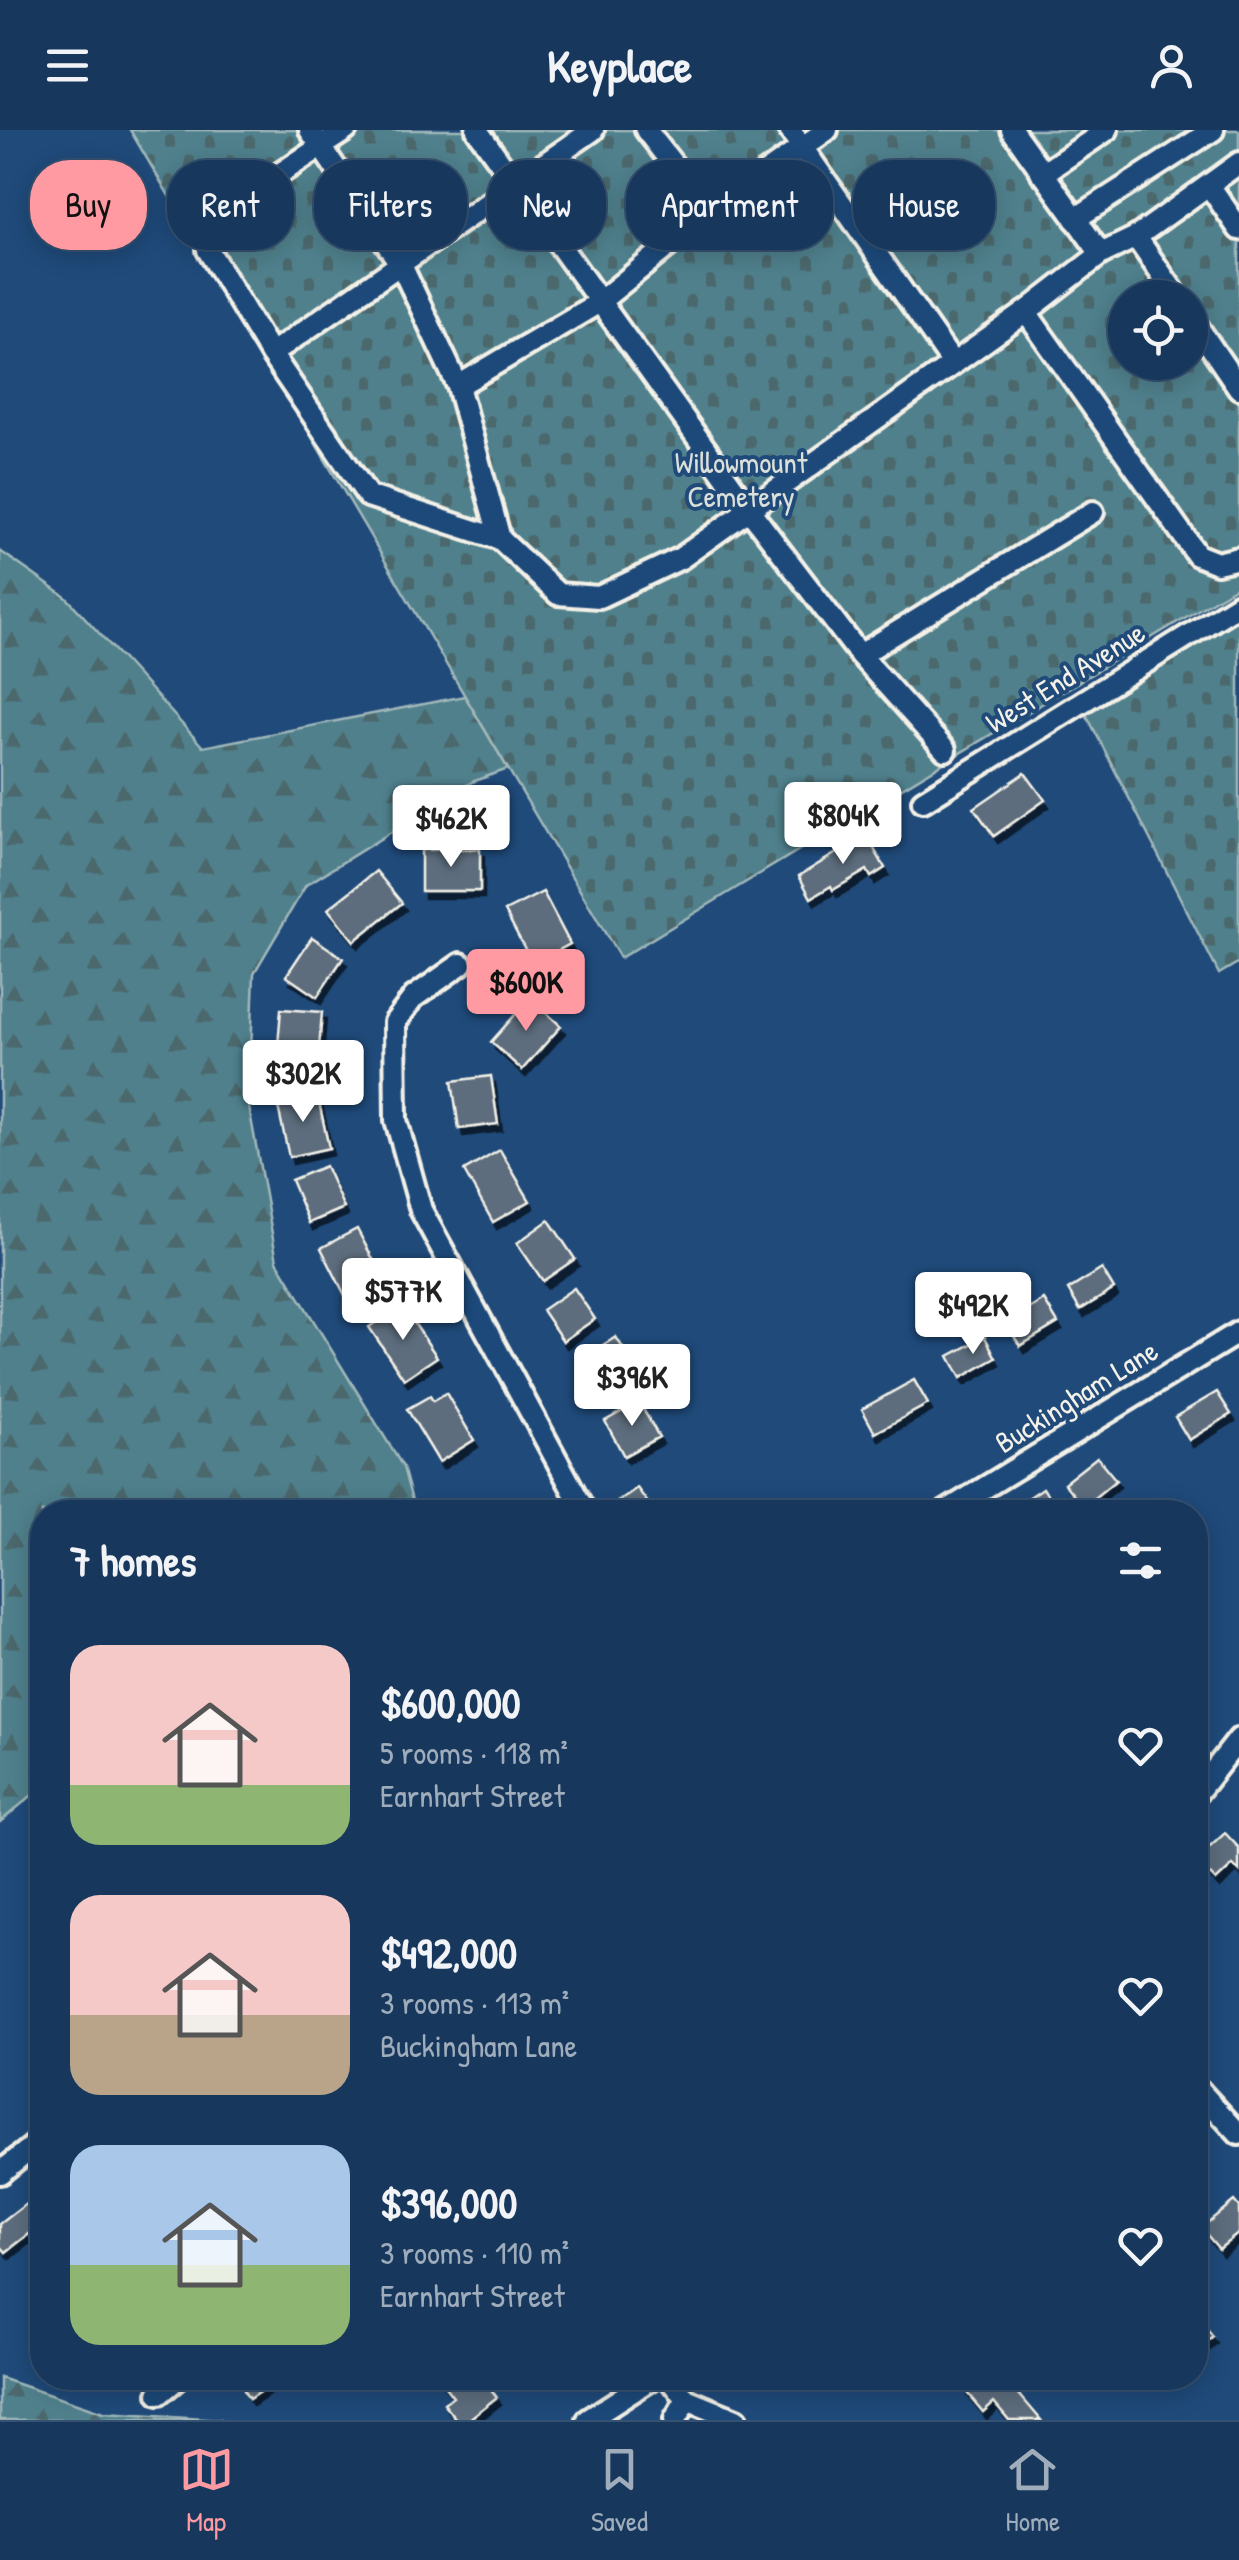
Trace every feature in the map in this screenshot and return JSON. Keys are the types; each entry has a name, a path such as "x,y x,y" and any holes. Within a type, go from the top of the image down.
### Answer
{"street":[{"path":"346,130 316,138 218,215 209,233 208,250 271,354 368,496 500,539 558,594 599,597 680,558 750,511 1101,254 1136,237 1239,163"},
{"path":"477,130 499,160"},
{"path":"552,160 593,130"},
{"path":"646,130 669,160"},
{"path":"790,130 952,362"},
{"path":"786,160 827,130"},
{"path":"1012,130 1101,254"},
{"path":"1042,174 1107,130"},
{"path":"1076,219 1213,130"},
{"path":"316,138 400,265 458,386 500,539"},
{"path":"1209,185 1239,229"},
{"path":"271,354 487,206"},
{"path":"1136,237 1166,280"},
{"path":"562,250 860,656 944,750"},
{"path":"458,386 598,303 663,250"},
{"path":"1026,312 1197,555 1217,563 1239,558"},
{"path":"1208,342 1239,388"},
{"path":"860,656 1094,512"},
{"name":"West End Avenue","path":"923,801 1239,604"},
{"path":"461,964 414,998 395,1022 396,1120 421,1210 578,1500"},
{"name":"Buckingham Lane","path":"964,1500 1239,1332"},
{"path":"1208,1778 1239,1739"},
{"path":"1208,2100 1239,2134"},
{"path":"0,2173 30,2149"},
{"path":"159,2394 164,2390"},
{"path":"588,2420 634,2390"},
{"path":"679,2390 687,2400 736,2420"},
{"path":"675,2420 687,2400"}],"green space":[{"name":"Willowmount Cemetery","path":"130,130 1239,130 1239,585 620,958 201,250 294,250 294,160 167,160 167,193"},
{"path":"0,551 67,598 203,747 465,696 508,769 472,782 306,885 254,973 249,1107 277,1261 403,1467 412,1500 30,1500 30,1797 0,1822"},
{"path":"1239,615 1239,962 1219,974 1084,710"},
{"path":"0,2378 103,2413 222,2420 0,2420"}],"building":[{"path":"1025,773 1045,800 994,836 974,808"},
{"path":"866,835 885,868 871,877 867,870 811,898 799,876"},
{"path":"480,849 480,891 421,891 421,850"},
{"path":"376,871 402,903 354,941 328,909"},
{"path":"543,892 570,944 533,964 505,911"},
{"path":"312,937 343,958 317,997 286,976"},
{"path":"530,998 561,1026 522,1070 491,1042"},
{"path":"281,1009 322,1012 317,1073 276,1070"},
{"path":"491,1076 498,1124 459,1129 452,1081"},
{"path":"317,1093 329,1148 289,1157 277,1102"},
{"path":"500,1150 530,1201 493,1222 464,1171"},
{"path":"325,1166 344,1208 309,1223 291,1180"},
{"path":"549,1220 575,1259 543,1281 517,1243"},
{"path":"357,1229 385,1282 348,1301 321,1248"},
{"path":"1102,1269 1114,1289 1080,1310 1068,1290"},
{"path":"574,1288 595,1319 563,1341 542,1310"},
{"path":"1044,1300 1058,1323 1020,1346 1006,1323"},
{"path":"406,1311 437,1357 404,1379 369,1327 390,1313 394,1319"},
{"path":"616,1337 638,1372 606,1392 584,1357"},
{"path":"985,1337 996,1358 961,1378 949,1356"},
{"path":"914,1380 928,1404 875,1433 862,1409"},
{"path":"1217,1392 1231,1414 1189,1440 1175,1417"},
{"path":"446,1393 474,1440 439,1462 407,1409 430,1396 433,1401"},
{"path":"639,1402 659,1437 624,1456 605,1421"},
{"path":"1097,1457 1116,1480 1092,1500 1077,1500 1064,1483"},
{"path":"637,1488 646,1500 620,1500"},
{"path":"1043,1488 1051,1500 1025,1500"},
{"path":"1225,1833 1239,1848 1239,1871 1233,1865 1216,1881 1208,1873 1208,1849"},
{"path":"1234,2201 1239,2207 1239,2233 1219,2249 1208,2236 1208,2222"},
{"path":"26,2204 30,2209 30,2233 6,2252 0,2245 0,2224"},
{"path":"243,2390 262,2390 249,2399"},
{"path":"448,2390 491,2390 497,2397 468,2420 457,2420 444,2404 453,2397"},
{"path":"965,2390 1016,2390 1041,2420 1009,2420 994,2402 983,2412"}]}
